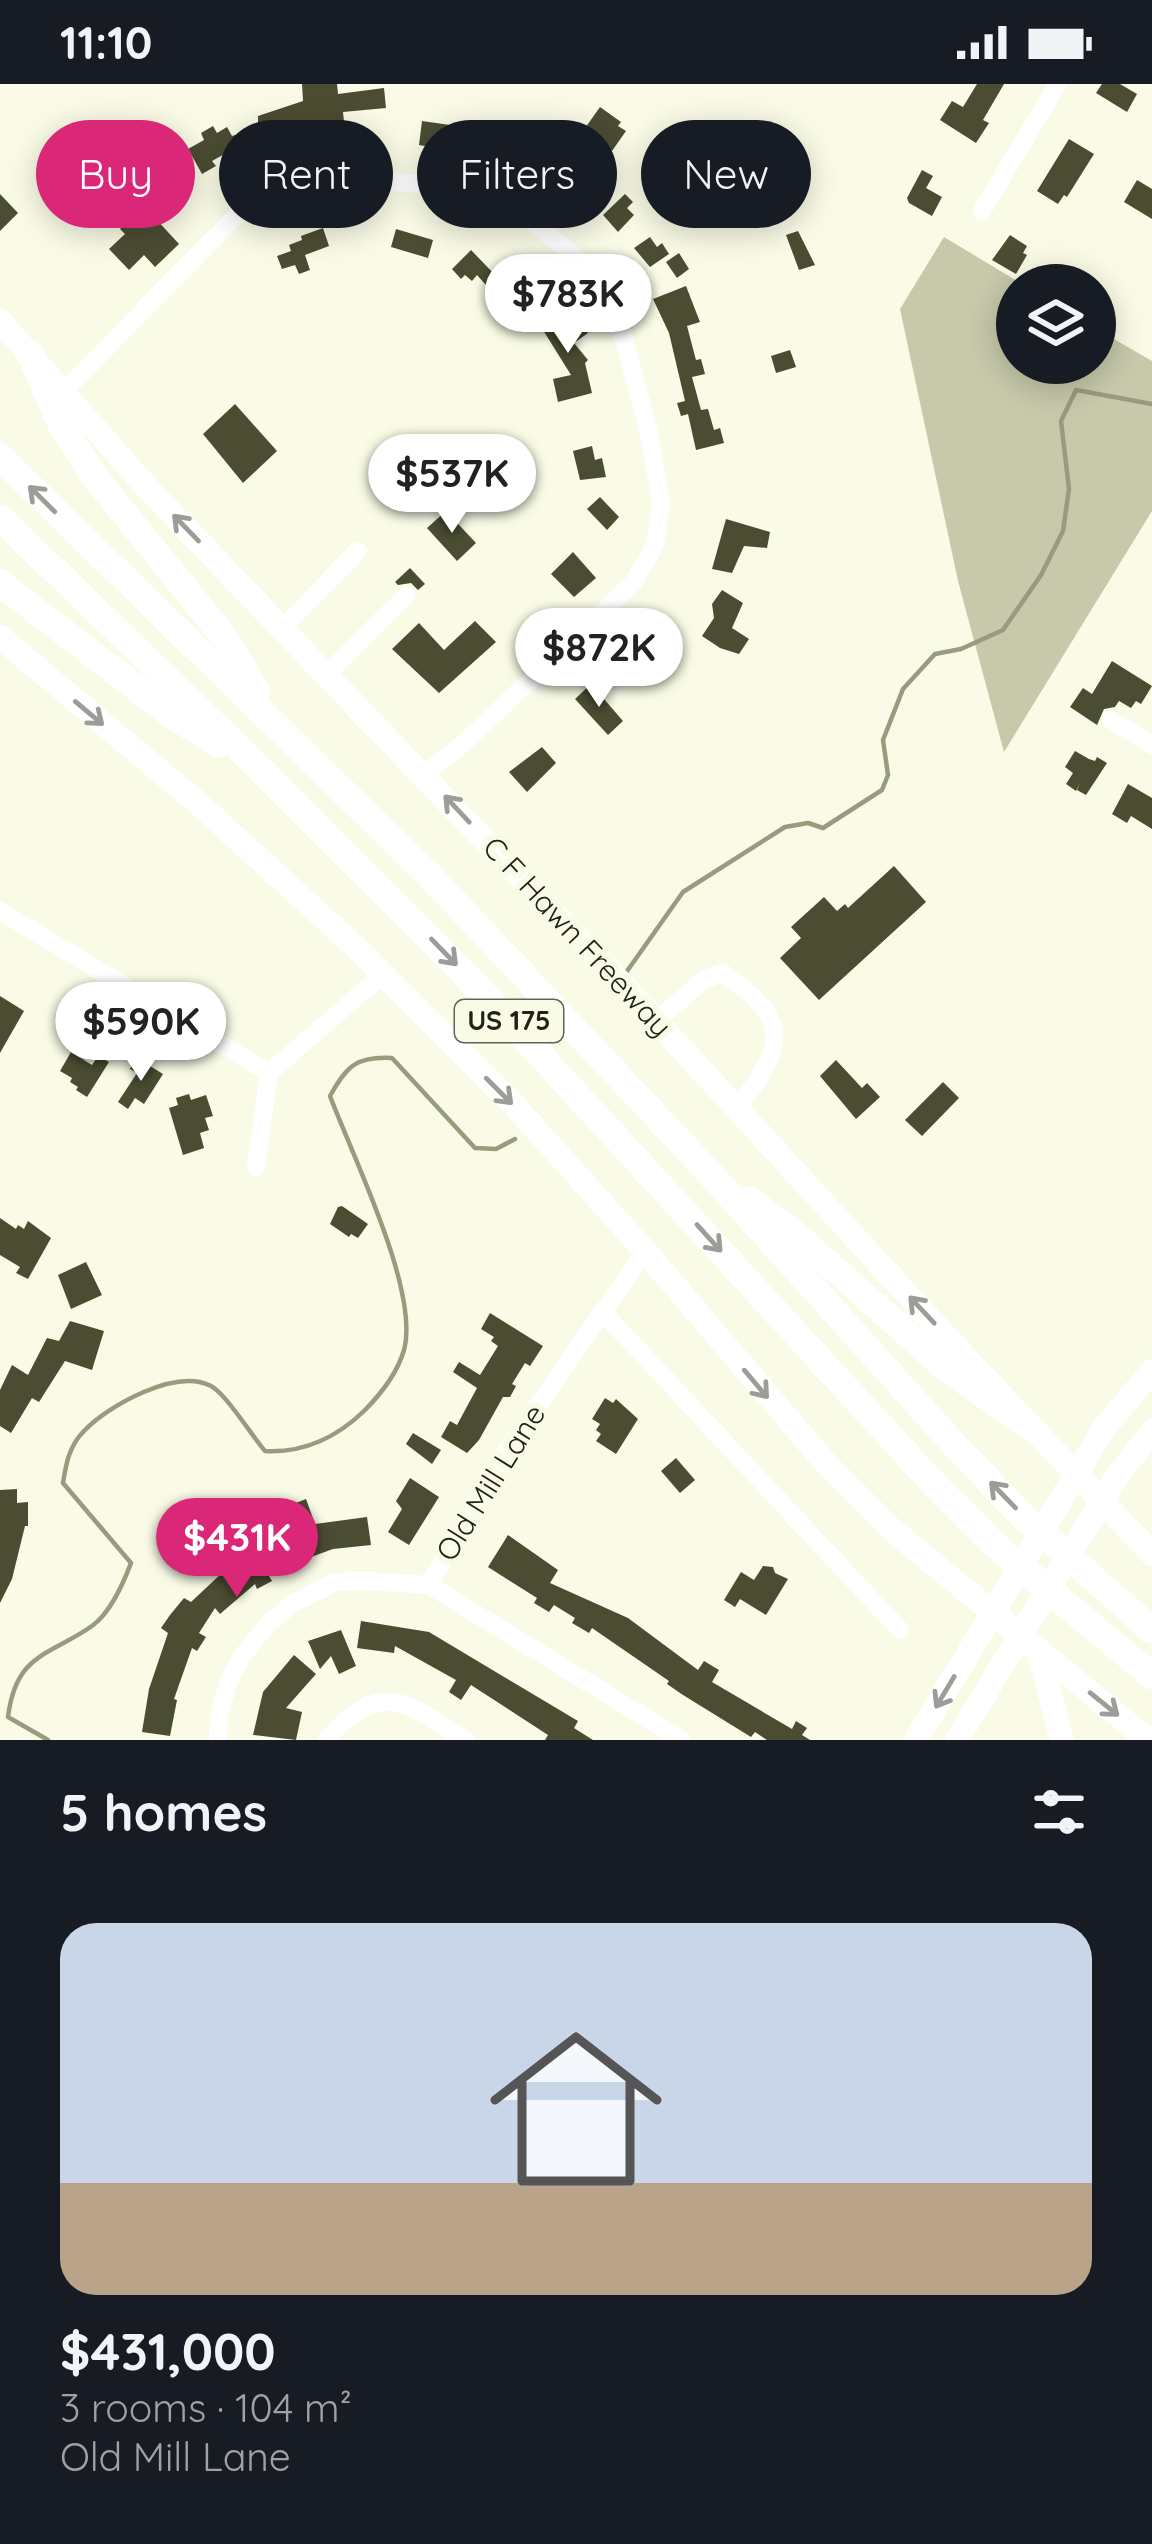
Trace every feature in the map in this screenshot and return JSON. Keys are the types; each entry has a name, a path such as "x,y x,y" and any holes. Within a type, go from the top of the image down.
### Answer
{"highway":[{"path":"28,352 61,424 93,475 221,633 278,725"},
{"name":"US 175","path":"0,458 278,725 502,950 1025,1518 1152,1630"},
{"name":"US 175","path":"0,518 266,774 486,996 933,1484 996,1546 1152,1676"},
{"path":"0,583 173,716 266,774"},
{"path":"704,1167 794,1233 947,1370 1030,1427"}],"main road":[{"name":"C F Hawn Freeway","path":"0,321 152,493 424,775 1152,1553"},
{"path":"0,637 199,804 513,1104 829,1467 890,1528 1148,1740"},
{"path":"916,1740 1104,1428 1152,1371"},
{"path":"957,1740 1116,1478 1152,1431"},
{"path":"1039,1650 1062,1740"}],"street":[{"path":"982,211 1058,84"},
{"path":"64,391 238,214 281,184 325,177 436,185 530,220 586,266 615,307 648,428 661,503 655,545 633,583 424,775"},
{"path":"282,628 358,551"},
{"path":"327,674 406,596"},
{"path":"1111,720 1152,745"},
{"path":"0,911 269,1073"},
{"path":"656,1021 706,979 722,973 746,989 771,1016 776,1038 769,1067 736,1108"},
{"path":"256,1167 269,1073 382,975"},
{"name":"Old Mill Lane","path":"218,1740 224,1698 241,1658 292,1604 334,1582 429,1585 509,1447 645,1251"},
{"path":"603,1312 900,1630"},
{"path":"429,1585 682,1740"},
{"path":"327,1740 368,1705 392,1699 466,1740"}],"green space":[{"path":"944,237 996,268 996,384 1116,384 1116,340 1152,361 1152,511 1004,752 958,581 900,309"}],"building":[{"path":"302,84 337,84 338,94 384,88 386,108 343,112 344,120 258,120 258,116 303,101"},
{"path":"977,84 1004,84 976,143 940,120 952,101 963,107"},
{"path":"1102,84 1120,84 1137,94 1127,112 1096,93"},
{"path":"600,107 621,122 618,126 626,131 617,144 617,120 591,120"},
{"path":"213,126 219,157 212,161 216,166 202,174 195,162 195,145 204,140 201,133"},
{"path":"1069,139 1094,154 1058,204 1037,191"},
{"path":"922,170 933,176 926,188 942,197 932,216 907,198"},
{"path":"1137,180 1152,189 1152,219 1124,202"},
{"path":"0,194 18,213 0,231"},
{"path":"625,194 633,202 627,208 634,215 618,232 614,228 617,202"},
{"path":"164,228 179,244 155,267 144,255 129,270 109,249 125,234 120,229"},
{"path":"323,228 329,246 305,255 310,270 299,274 295,265 282,269 277,256 291,251 289,245 302,240 301,236"},
{"path":"396,229 433,240 428,258 391,247"},
{"path":"798,231 815,265 799,270 786,235"},
{"path":"1010,235 1027,246 1022,264 992,260"},
{"path":"650,237 669,254 650,267 634,248"},
{"path":"471,250 530,302 511,313 477,275 472,281 465,275 461,279 452,269"},
{"path":"679,253 689,269 677,278 666,262"},
{"path":"686,286 700,322 687,326 705,374 692,377 701,410 708,409 724,443 696,450 688,414 681,416 677,403 685,401 669,333 653,299"},
{"path":"554,311 571,326 580,320 588,333 574,343 588,360 592,393 558,402 553,379 571,375 538,322"},
{"path":"790,350 796,367 776,373 771,356"},
{"path":"235,404 277,451 243,483 203,434"},
{"path":"592,446 595,460 602,458 606,477 580,480 573,451"},
{"path":"600,497 619,517 607,530 587,509"},
{"path":"446,511 476,543 457,561 427,528"},
{"path":"726,519 770,532 767,548 744,546 732,573 712,569"},
{"path":"573,552 596,578 574,597 551,574"},
{"path":"410,568 425,584 418,590 411,583 395,582"},
{"path":"722,590 743,603 732,628 749,639 739,654 702,636 714,618 712,604"},
{"path":"475,621 496,642 439,693 392,649 419,623 444,650"},
{"path":"1112,661 1152,686 1141,704 1136,701 1131,708 1119,701 1104,709 1097,725 1070,707 1083,688 1092,694"},
{"path":"591,684 623,721 608,735 575,699"},
{"path":"542,747 556,763 527,792 509,772"},
{"path":"1075,751 1107,763 1086,795 1077,790 1080,783 1076,791 1066,784 1073,773 1065,767"},
{"path":"1128,784 1152,798 1152,829 1131,816 1127,823 1112,814"},
{"path":"894,866 926,902 819,1000 780,958 801,938 791,927 824,897 837,911 845,904 848,908"},
{"path":"0,996 24,1011 0,1053"},
{"path":"71,1052 92,1065 98,1056 109,1062 87,1097 60,1071"},
{"path":"137,1058 163,1074 144,1104 135,1098 128,1109 118,1102 137,1073 130,1069"},
{"path":"836,1060 862,1088 867,1083 880,1097 856,1119 820,1076"},
{"path":"943,1082 959,1098 922,1136 905,1120"},
{"path":"189,1094 191,1100 206,1095 213,1116 205,1118 209,1130 200,1133 204,1148 183,1155 169,1108 178,1105 176,1098"},
{"path":"342,1206 368,1224 358,1238 330,1224"},
{"path":"0,1218 16,1229 18,1225 24,1229 28,1221 51,1238 28,1279 16,1273 20,1267 0,1255"},
{"path":"86,1262 102,1295 71,1309 58,1275"},
{"path":"490,1313 543,1346 530,1366 525,1363 510,1397 503,1397 467,1453 441,1437 450,1421 457,1425 477,1388 453,1372 459,1362 480,1375 498,1346 481,1329"},
{"path":"70,1321 104,1331 92,1370 65,1361 39,1402 32,1398 11,1433 0,1426 0,1390 12,1365 28,1375 47,1338 59,1341"},
{"path":"605,1398 613,1403 616,1399 638,1419 616,1454 596,1441 600,1424 592,1419"},
{"path":"413,1433 441,1450 432,1464 406,1444"},
{"path":"676,1458 695,1480 680,1493 661,1471"},
{"path":"410,1478 439,1497 409,1545 388,1532 402,1509 396,1501"},
{"path":"17,1489 17,1503 28,1502 28,1526 0,1603 0,1490"},
{"path":"306,1499 315,1524 367,1517 371,1545 311,1557 309,1549 289,1556 287,1550 262,1564 272,1581 257,1589 255,1584 220,1614 215,1608 199,1633 206,1637 197,1651 192,1648 174,1699 170,1736 142,1732 149,1689 168,1633 161,1628 170,1615 184,1598 191,1602 239,1557 237,1553 291,1527 283,1508"},
{"path":"508,1535 558,1570 550,1583 628,1618 698,1670 704,1661 719,1670 712,1682 792,1729 796,1721 807,1728 802,1735 810,1740 767,1740 755,1732 751,1737 683,1695 592,1628 589,1633 572,1623 575,1618 554,1605 549,1612 534,1603 537,1598 488,1567"},
{"path":"763,1566 773,1567 788,1579 766,1615 740,1599 735,1607 724,1600 741,1572 754,1580"},
{"path":"361,1621 429,1632 578,1721 574,1728 593,1740 545,1740 548,1735 471,1685 461,1700 449,1692 456,1680 395,1646 394,1653 357,1648"},
{"path":"341,1630 356,1666 339,1674 331,1656 320,1669 308,1641"},
{"path":"294,1655 316,1674 286,1708 302,1712 296,1740 253,1735 263,1692"}],"waterway":[{"path":"625,974 683,892 785,827 808,823 823,828 882,790 888,775 883,740 903,689 935,654 961,649 1003,630 1041,575 1063,531 1069,489 1061,421 1076,390 1152,404"},
{"path":"48,1740 8,1717 18,1680 37,1659 99,1620 131,1563 63,1483 72,1449 84,1431 109,1410 144,1392 197,1382 217,1390 265,1451 293,1449 319,1442 353,1421 382,1391 401,1359 406,1325 393,1259 330,1096 342,1077 361,1061 392,1058 475,1148 496,1149 515,1139"}]}
